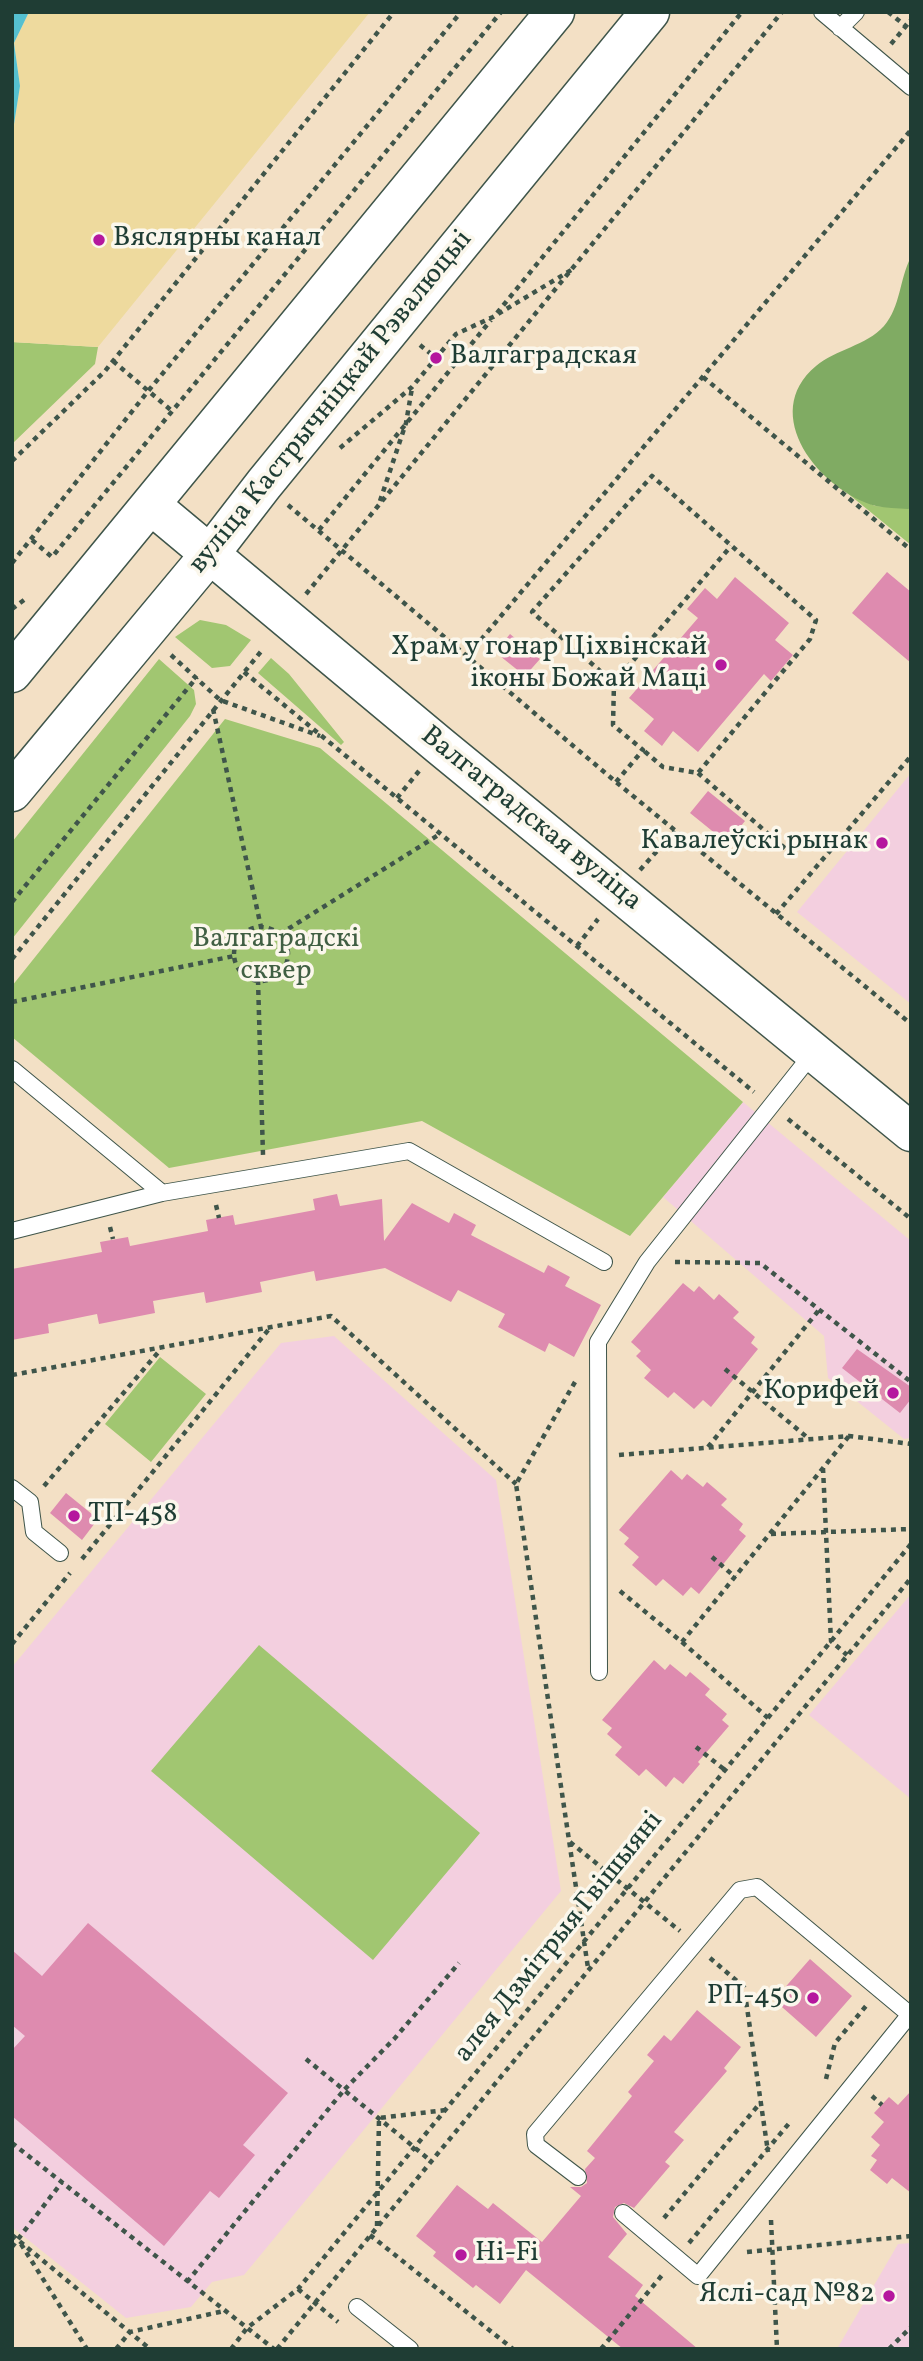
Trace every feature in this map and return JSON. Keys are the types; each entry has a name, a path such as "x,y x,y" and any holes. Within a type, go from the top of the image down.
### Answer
{"main road":[{"path":"12,673 555,12"},
{"name":"вуліца Кастрычніцкай Рэвалюцыі","path":"12,792 210,554 264,484 650,12"},
{"name":"Валгаградская вуліца","path":"151,505 911,1132"}],"lane":[{"path":"822,12 911,87"},
{"path":"840,27 856,12"},
{"path":"599,1672 598,1342 647,1262 813,1053"},
{"path":"13,1072 162,1193"},
{"path":"12,1231 162,1193 410,1151 604,1262"},
{"path":"12,1488 30,1502 34,1532 60,1553"},
{"path":"578,2177 536,2145 535,2134 740,1889 757,1886 910,2013 698,2276 623,2213"},
{"path":"357,2307 410,2349"}],"path":[{"path":"12,461 113,361 394,12"},
{"path":"12,563 149,390 461,12"},
{"path":"32,540 52,557 502,12"},
{"path":"319,530 742,12"},
{"path":"306,594 782,12"},
{"path":"888,12 911,30"},
{"path":"468,655 911,130"},
{"path":"339,449 412,387 456,334 494,317 573,269"},
{"path":"113,361 172,411"},
{"path":"703,377 911,550"},
{"path":"380,503 406,423 412,387"},
{"path":"614,683 532,612 652,477 816,620 810,639 698,773"},
{"path":"295,495 287,504 616,782 911,1024"},
{"path":"731,546 614,683 613,725 663,767 698,773 794,856"},
{"path":"12,959 263,649"},
{"path":"165,650 220,700 324,737"},
{"path":"244,672 911,1219"},
{"path":"12,902 197,677"},
{"path":"214,709 261,927"},
{"path":"616,782 643,750"},
{"path":"776,914 911,756"},
{"path":"280,934 440,834"},
{"path":"261,927 280,934 286,943 286,964 271,979 258,980 242,973 234,956 242,935 261,927"},
{"path":"12,1002 234,956"},
{"path":"258,980 264,1176"},
{"path":"203,1207 229,1202"},
{"path":"216,1205 219,1218"},
{"path":"97,1228 123,1223"},
{"path":"110,1226 113,1239"},
{"path":"647,1262 760,1263 911,1382"},
{"path":"708,1447 820,1310"},
{"path":"12,1375 331,1316 516,1484"},
{"path":"81,1560 270,1329"},
{"path":"588,1969 516,1484 598,1342"},
{"path":"30,1502 162,1348"},
{"path":"725,1369 809,1439"},
{"path":"599,1457 849,1436 911,1444"},
{"path":"682,1642 849,1436"},
{"path":"823,1468 831,1641 847,1655"},
{"path":"770,1534 911,1529"},
{"name":"алея Дзмітрыя Гвішыяні","path":"231,2349 247,2328 298,2289 911,1544"},
{"path":"712,1557 735,1577"},
{"path":"12,1644 72,1571"},
{"path":"599,1575 682,1642 768,1718"},
{"name":"алея Дзмітрыя Гвішыяні","path":"276,2349 911,1578"},
{"path":"696,1747 725,1770"},
{"path":"570,1842 645,1900 744,1987 768,2148 777,2349"},
{"path":"187,2282 344,2090 395,2038 459,1963"},
{"path":"819,2087 827,2077 835,2043 881,1990"},
{"path":"306,2059 430,2161"},
{"path":"649,2235 761,2102"},
{"path":"379,2118 446,2110"},
{"path":"377,2226 379,2118"},
{"path":"601,2349 794,2118"},
{"path":"12,2143 276,2349"},
{"path":"12,2247 14,2238 62,2182"},
{"path":"370,2235 513,2349"},
{"path":"715,2255 911,2236"},
{"path":"14,2238 150,2349"},
{"path":"14,2238 87,2349"},
{"path":"298,2289 343,2326"},
{"path":"116,2349 130,2332 225,2311"},
{"path":"889,2349 911,2327"},
{"path":"900,2340 901,2349"}],"shaded area":[{"name":"Кавалеўскі рынак","path":"911,773 911,1004 797,912"},
{"path":"743,1102 911,1241 911,1438 904,1439 828,1378 824,1336 663,1197"},
{"path":"334,1336 496,1480 561,1891 244,2275 212,2282 191,2307 126,2318 12,2227 12,1667 281,1343"},
{"path":"911,1594 911,1799 809,1715"},
{"name":"Яслі-сад №82","path":"911,2243 911,2349 837,2349 898,2244"}],"green space":[{"path":"911,257 911,508 908,509 876,506 855,498 835,485 817,468 803,448 795,427 793,406 800,385 816,366 869,338 884,326 894,310"},
{"path":"12,342 98,347 95,364 12,444"},
{"path":"846,492 875,506 911,508 911,545"},
{"path":"200,620 226,625 251,640 230,666 212,668 175,637"},
{"path":"271,658 289,674 344,742 341,745 258,673"},
{"path":"159,659 194,690 196,704 190,716 12,939 12,842"},
{"name":"Валгаградскі сквер","path":"225,719 320,748 743,1102 630,1236 422,1121 169,1168 12,1037 12,986"},
{"path":"160,1357 206,1394 151,1462 105,1424"},
{"path":"259,1645 480,1833 373,1960 151,1771"}],"sand":[{"name":"Вяслярны канал","path":"29,12 370,12 98,347 12,342 12,137 20,86 14,43"}],"water":[{"path":"12,12 29,12 14,43 20,86 12,137"}],"building":[{"path":"887,572 911,592 911,663 852,613"},
{"name":"Храм у гонар Ціхвінскай іконы Божай Маці","path":"735,577 789,623 775,640 793,655 771,681 764,674 698,752 673,731 662,746 644,731 654,719 629,698 698,618 687,609 705,588 717,599"},
{"path":"510,634 540,659 525,676 495,652"},
{"path":"708,791 745,821 727,843 690,813"},
{"path":"337,1194 340,1206 382,1199 384,1241 412,1203 449,1223 454,1213 476,1225 471,1235 544,1273 548,1265 570,1277 565,1286 601,1305 574,1357 549,1343 545,1352 498,1327 505,1314 458,1290 451,1302 385,1268 316,1281 314,1271 260,1282 262,1292 206,1303 204,1292 153,1301 155,1313 99,1324 97,1314 48,1324 49,1333 12,1340 12,1269 102,1252 100,1242 128,1237 130,1246 208,1231 206,1220 233,1215 235,1225 315,1210 313,1199"},
{"path":"683,1283 694,1292 699,1286 714,1300 719,1294 739,1312 733,1318 755,1337 751,1343 758,1349 711,1407 703,1400 694,1409 674,1392 668,1398 644,1378 651,1370 636,1356 641,1351 631,1342"},
{"name":"Корифей","path":"857,1349 911,1387 911,1399 900,1413 842,1368"},
{"path":"671,1470 682,1480 687,1474 703,1487 707,1482 727,1499 721,1505 743,1524 739,1530 746,1536 699,1594 691,1587 683,1596 663,1579 656,1586 632,1565 639,1557 624,1544 629,1538 619,1530"},
{"name":"ТП-458","path":"66,1493 98,1519 82,1540 50,1513"},
{"path":"654,1660 665,1670 670,1664 686,1677 690,1672 710,1689 705,1695 727,1714 722,1720 729,1726 683,1784 674,1777 666,1787 646,1769 639,1776 615,1755 622,1747 607,1734 612,1728 602,1720"},
{"path":"88,1923 288,2093 243,2145 255,2155 219,2198 210,2191 164,2246 12,2116 12,2050 25,2036 12,2025 12,1950 42,1976"},
{"name":"РП-450","path":"810,1959 852,1996 816,2037 774,2000"},
{"path":"697,2010 741,2047 724,2068 727,2071 674,2132 684,2140 665,2162 670,2166 634,2208 624,2203 615,2207 613,2217 627,2234 608,2257 643,2285 635,2296 698,2349 623,2349 526,2270 500,2304 476,2285 473,2288 433,2256 436,2252 416,2236 457,2185 488,2209 493,2203 542,2242 581,2196 570,2187 581,2187 587,2183 585,2169 595,2158 587,2151 632,2096 628,2092 654,2061 647,2055 664,2035 671,2041"},
{"path":"911,2091 911,2193 892,2178 887,2184 870,2170 877,2160 871,2156 880,2145 871,2137 884,2122 874,2113 889,2097 898,2105"}],"place":[{"name":"Вяслярны канал","path":"99,240"},
{"name":"Валгаградская","path":"436,358"},
{"name":"Храм у гонар Ціхвінскай іконы Божай Маці","path":"721,665"},
{"name":"Кавалеўскі рынак","path":"882,843"},
{"name":"Корифей","path":"893,1393"},
{"name":"ТП-458","path":"74,1516"},
{"name":"РП-450","path":"813,1998"},
{"name":"Hi-Fi","path":"461,2255"},
{"name":"Яслі-сад №82","path":"889,2296"}]}
